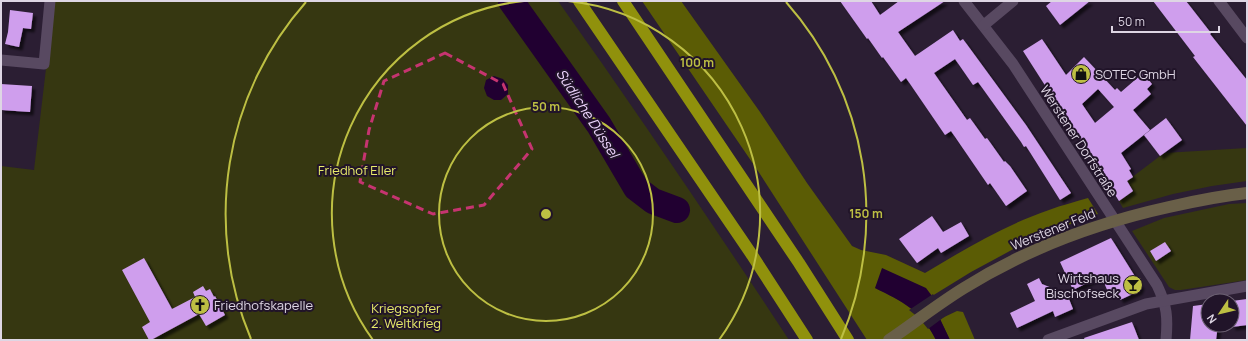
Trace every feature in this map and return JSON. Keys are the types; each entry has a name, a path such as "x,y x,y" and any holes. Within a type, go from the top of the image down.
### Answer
{"highway":[{"path":"578,1 752,255 807,340"},
{"path":"623,1 799,263 848,340"}],"main road":[{"name":"Werstener Feld","path":"889,340 946,299 1002,266 1059,240 1129,216 1218,196 1247,193"}],"street":[{"path":"1,60 44,64 50,1"},
{"name":"Werstener Dorfstraße","path":"964,1 1013,64 1158,285 1164,300 1168,320 1166,340"},
{"path":"984,25 1014,1"},
{"path":"1219,1 1247,38"},
{"path":"1048,340 1146,304 1247,286"}],"highlighted area":[{"path":"445,53 503,84 532,149 484,205 433,214 360,182 369,130 384,81"}],"green space":[{"name":"Friedhof Eller","path":"54,1 508,1 598,132 628,185 637,196 678,216 679,209 646,191 516,1 558,1 675,169 789,340 1,340 1,166 34,170"},
{"path":"1247,148 1247,181 1173,194 1123,208 1119,201 1133,191 1127,181 1164,153"},
{"path":"1247,203 1247,280 1175,290 1169,287 1132,231 1164,218 1229,204"}],"shaded area":[{"path":"642,1 681,1 760,112 807,183 852,246 861,250 886,255 925,273 970,246 1001,230 1054,208 1088,198 1098,214 1060,228 1021,245 971,272 932,296 875,288 894,298 918,314 936,340 867,340 758,171"},
{"path":"494,76 503,79 508,85 508,94 501,100 494,100 487,96 484,88 486,80"},
{"path":"882,268 926,288 932,296 940,319 950,340 936,340 918,314 894,298 875,288"},
{"path":"957,311 963,312 975,340 950,340 940,319"}],"pier":[{"path":"933,294 947,315 928,329 919,318 909,310"}],"building":[{"path":"840,1 871,1 880,15 899,1 945,1 898,32 915,56 953,30 960,41 963,39 1026,125 1071,193 1060,200 1026,146 1024,147 978,82 973,85 955,59 934,73 967,120 970,118 985,139 987,138 1004,162 1005,161 1010,166 1027,191 1006,206 990,183 988,185 951,131 945,135 906,78 901,82 868,38 867,39"},
{"path":"1052,1 1090,1 1060,25 1046,6"},
{"path":"1153,1 1186,1 1247,80 1247,126 1193,57 1195,56"},
{"path":"10,10 33,13 31,29 23,28 19,47 5,44 8,32"},
{"path":"1042,39 1066,75 1084,57 1115,90 1117,88 1121,92 1143,73 1152,84 1147,89 1151,94 1133,110 1150,130 1121,153 1131,169 1129,170 1133,177 1127,181 1133,191 1119,201 1023,51","holes":["1098,89 1114,107 1095,123 1082,104"]},
{"path":"1,84 32,86 30,112 1,110"},
{"path":"1166,118 1182,140 1160,156 1144,135"},
{"path":"932,216 943,232 961,222 969,236 941,253 938,248 917,263 899,239"},
{"path":"1111,238 1141,286 1139,291 1120,300 1115,289 1108,292 1102,278 1098,280 1097,278 1073,290 1060,262"},
{"path":"1165,242 1171,251 1156,261 1150,251"},
{"path":"144,258 172,309 195,297 193,292 203,286 206,291 210,289 225,315 206,326 199,314 149,340 142,327 150,322 122,270"},
{"path":"1039,278 1042,284 1067,294 1073,309 1055,317 1053,311 1017,328 1010,313 1035,301 1027,284"},
{"path":"1247,299 1247,325 1240,326 1240,300"},
{"path":"1200,305 1200,333 1217,333 1216,340 1190,340 1193,306"},
{"path":"1132,322 1139,340 1085,340 1084,338"}],"waterway":[{"name":"Südliche Düssel","path":"511,1 599,125 636,188 653,201 677,210"}],"place":[{"name":"SOTEC GmbH","path":"1081,74"},
{"name":"Wirtshaus Bischofseck","path":"1133,285"},
{"name":"Friedhofskapelle","path":"200,305"}],"park label":[{"name":"Kriegsopfer 2. Weltkrieg","path":"406,316"}]}
